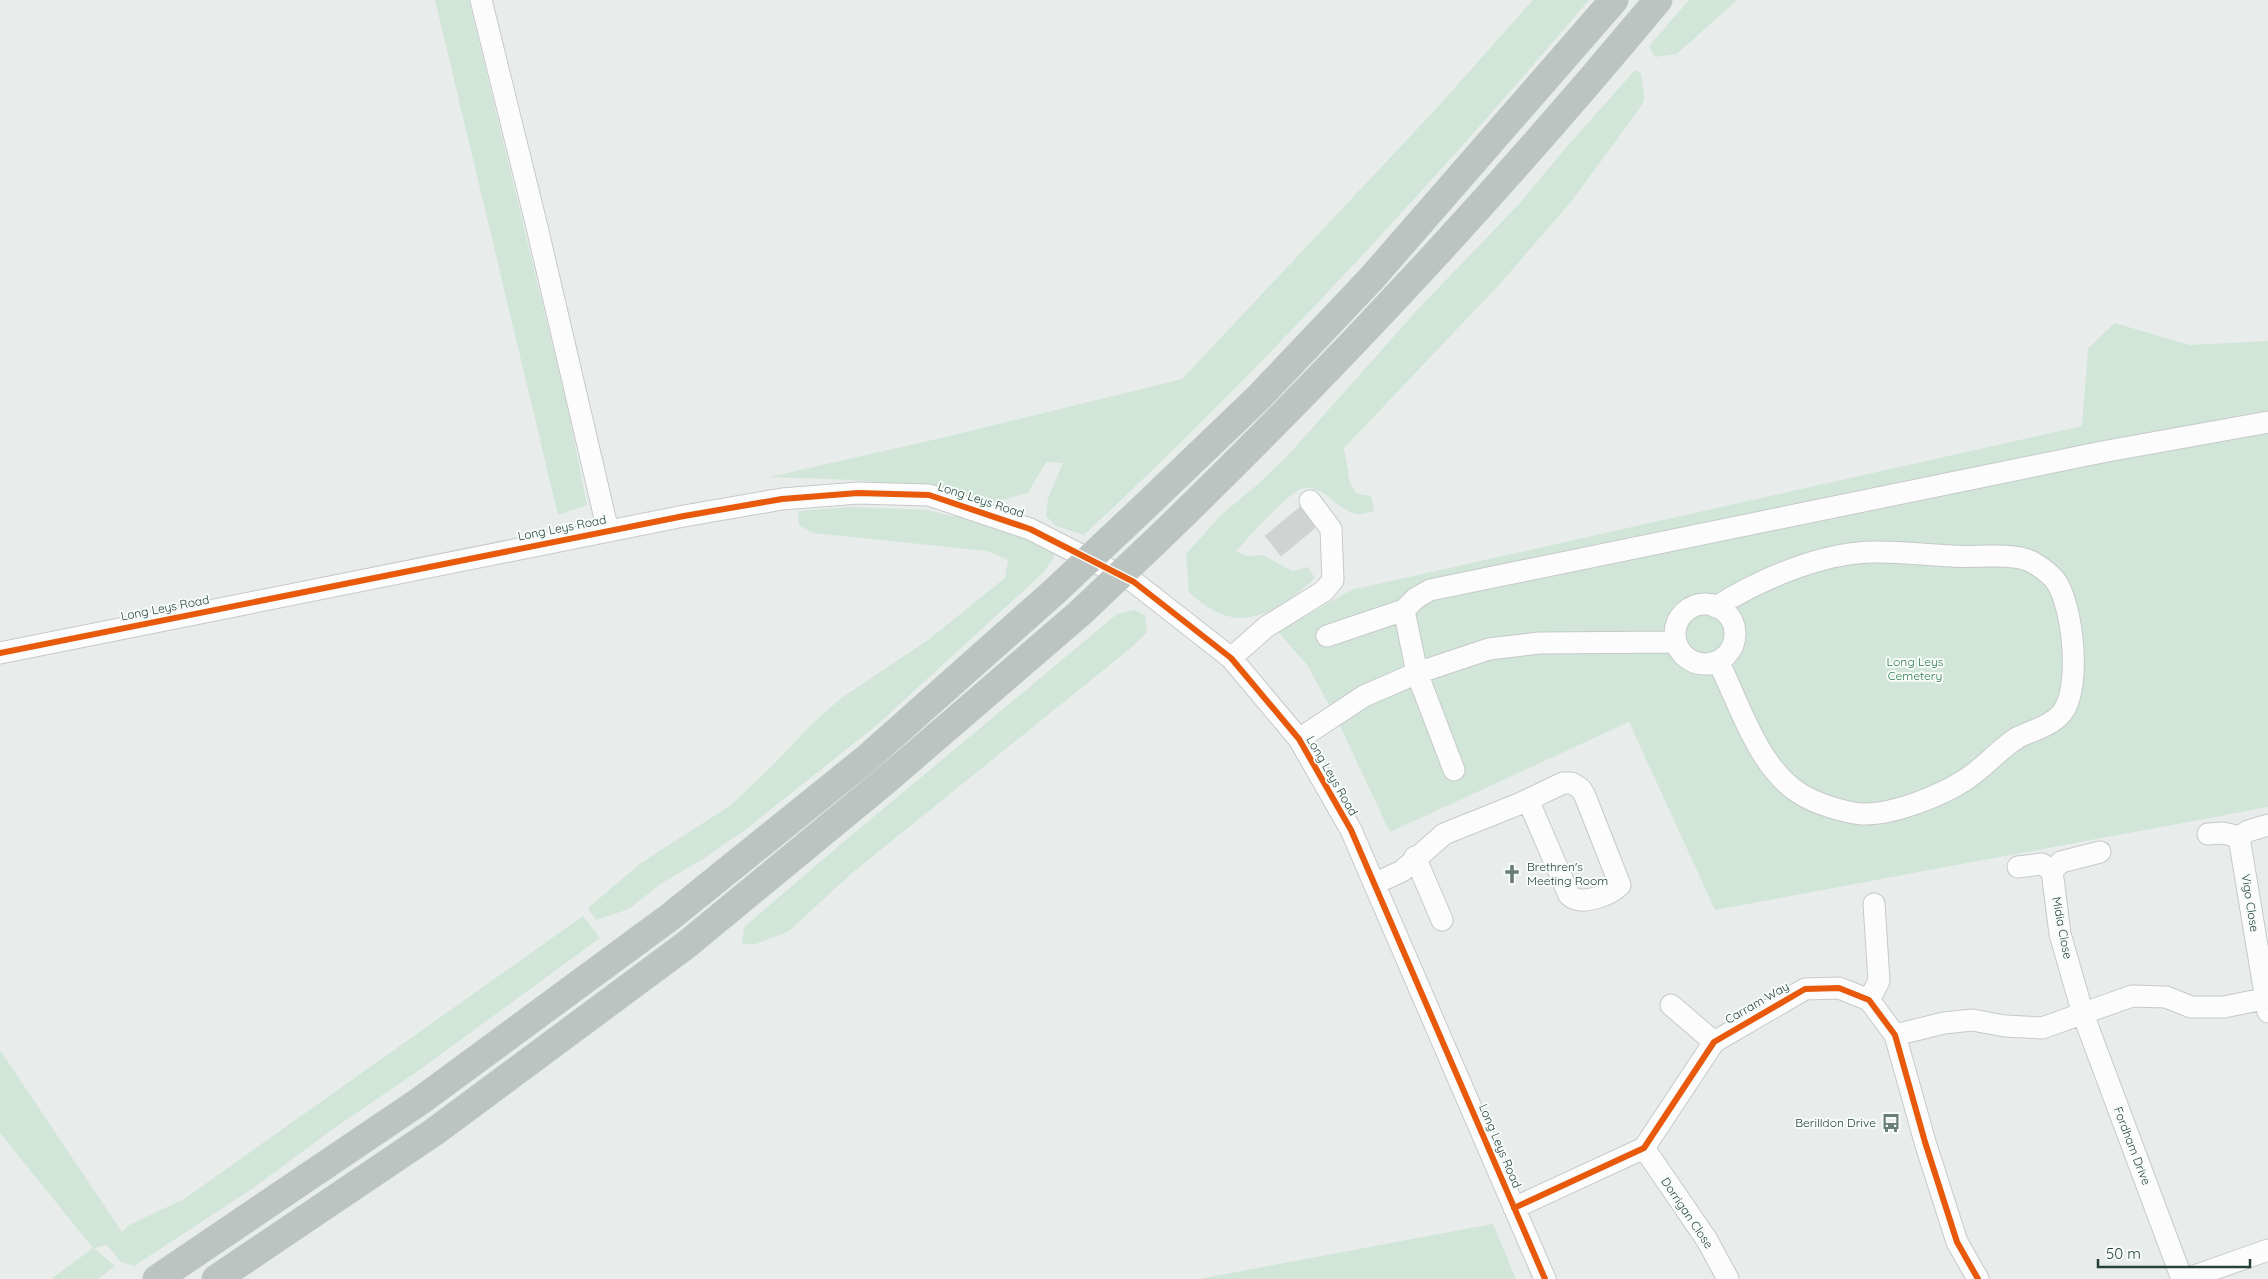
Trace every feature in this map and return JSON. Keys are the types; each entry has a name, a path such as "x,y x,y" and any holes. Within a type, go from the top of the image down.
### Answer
{"highway":[{"path":"157,1279 420,1101 670,917 866,759 1054,592 1258,397 1371,279 1614,0"},
{"path":"216,1279 434,1132 686,945 885,781 1080,613 1308,392 1502,183 1658,0"}],"street":[{"path":"481,0 549,274 608,531"},
{"path":"1327,636 1404,610 1416,598 1430,590 2102,452 2268,422"},
{"name":"Long Leys Road","path":"0,653 608,531 782,499 858,493 929,495 1022,525 1055,540 1134,582 1231,658 1299,739 1351,830 1545,1279"},
{"path":"1231,658 1266,627 1324,591 1333,580 1332,529 1310,501"},
{"path":"1716,607 1736,594 1772,577 1826,558 1869,552 1954,557 2000,556 2030,561 2054,579 2065,601 2073,662 2071,692 2063,712 2042,729 2017,738 1966,780 1932,798 1902,808 1863,814 1832,807 1799,793 1772,768 1753,738 1718,661"},
{"path":"1702,604 1716,607 1729,616 1734,626 1735,636 1728,654 1718,661 1703,665 1694,663 1686,658 1676,642 1677,622 1683,613 1692,607 1702,604"},
{"path":"1404,610 1418,673 1454,770"},
{"path":"1299,739 1364,696 1418,673 1498,648 1539,643 1676,642"},
{"path":"1374,884 1402,871 1415,857 1444,834 1528,800 1563,782 1572,783 1581,789 1620,885 1596,897 1579,901 1569,896 1528,800"},
{"path":"2208,834 2223,833 2239,837 2248,831 2268,825"},
{"name":"Vigo Close","path":"2239,837 2267,1003"},
{"path":"2018,867 2042,864 2052,871 2061,862 2100,852"},
{"path":"1415,857 1442,920"},
{"name":"Midia Close","path":"2052,871 2060,934 2083,1014"},
{"path":"1874,904 1880,981 1869,1000 1895,1036 1925,1142 1958,1242 1978,1279"},
{"name":"Carram Way","path":"1644,1148 1714,1042 1806,989 1839,988 1869,1000"},
{"path":"1895,1036 1944,1023 1972,1020 2004,1026 2042,1028 2132,996 2166,997 2191,1007 2224,1007 2267,1003"},
{"path":"1670,1005 1714,1042"},
{"name":"Fordham Drive","path":"2083,1014 2182,1279"},
{"path":"1514,1208 1644,1148"},
{"name":"Dorrigan Close","path":"1644,1148 1707,1240 1728,1279"},
{"path":"2186,1279 2268,1250"}],"green space":[{"path":"435,0 469,0 569,414 587,505 558,515"},
{"path":"1533,0 1589,0 1407,207 1281,342 1151,472 1084,535 1056,526 1046,516 1048,498 1063,463 1046,462 1028,493 992,503 918,486 852,480 769,477 950,436 1182,379 1434,111"},
{"path":"1689,0 1737,0 1677,54 1655,57 1649,46"},
{"path":"1635,70 1641,73 1644,97 1642,105 1571,202 1498,286 1344,448 1350,483 1357,494 1371,496 1374,511 1361,514 1351,512 1317,490 1309,488 1301,489 1277,507 1236,551 1247,556 1263,555 1292,571 1308,567 1315,578 1284,603 1269,611 1254,616 1238,618 1223,615 1206,606 1189,592 1186,554 1222,514 1257,485 1290,453 1419,308 1519,204"},
{"name":"Long Leys Cemetery","path":"2115,323 2189,345 2268,341 2268,807 1715,910 1629,722 1390,832 1338,722 1308,666 1278,632 1351,590 2082,426 2088,348"},
{"path":"849,507 928,510 952,516 967,516 1055,548 1054,557 1044,572 877,725 745,830 703,859 662,883 629,909 596,920 588,908 641,863 731,805 811,725 840,699 928,640 1005,578 1008,560 987,551 813,533 799,525 798,511"},
{"path":"1135,610 1145,616 1147,632 1132,647 852,873 789,931 756,944 742,944 744,927 841,844 1117,614"},
{"path":"583,916 600,938 252,1189 134,1266 121,1262 107,1245 94,1248 115,1266 98,1279 51,1279 93,1248 0,1133 0,1050 122,1232 129,1225 184,1199"},
{"path":"1492,1224 1516,1279 1199,1279"}],"building":[{"path":"1300,507 1315,528 1281,556 1265,536"}],"cycle path":[{"path":"0,653 684,516 782,499 858,493 929,495 1030,529 1134,582 1231,658 1299,739 1351,830 1545,1279"},
{"path":"1514,1208 1644,1148 1714,1042 1805,989 1839,988 1869,1000 1895,1035 1925,1142 1957,1242 1978,1279"}],"place":[{"name":"Brethren's Meeting Room","path":"1512,874"},
{"name":"Berilldon Drive","path":"1891,1123"}]}
